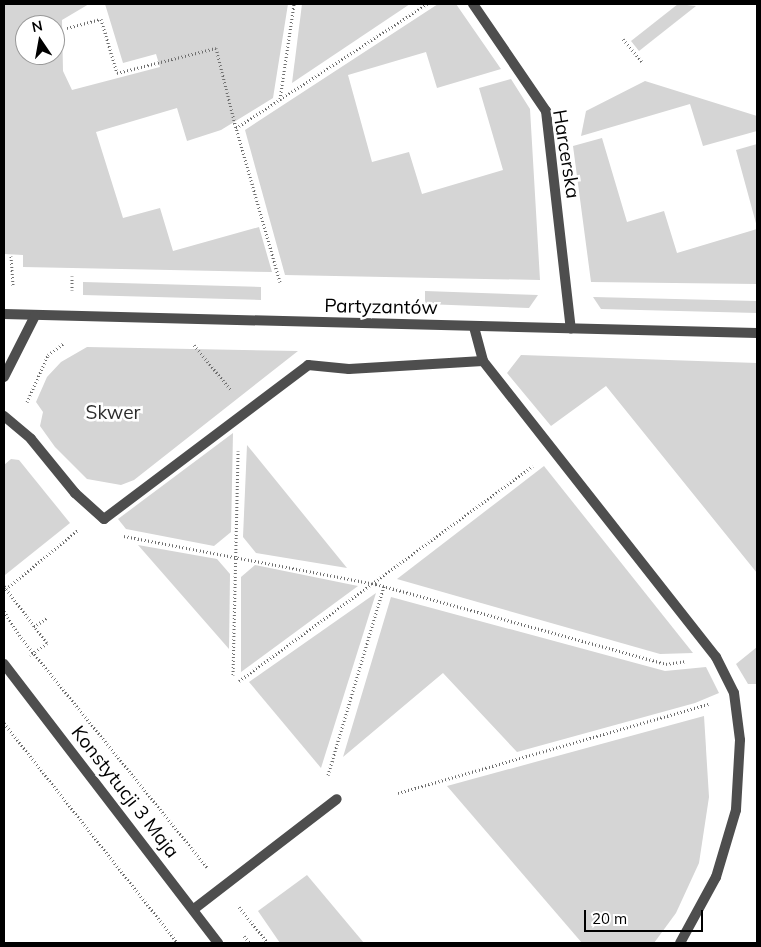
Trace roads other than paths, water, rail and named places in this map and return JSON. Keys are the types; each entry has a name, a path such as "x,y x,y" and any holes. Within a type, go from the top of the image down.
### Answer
{"street":[{"name":"Harcerska","path":"473,4 546,111 571,329"},
{"name":"Partyzantów","path":"4,314 757,333"},
{"path":"4,377 35,316"},
{"path":"474,327 483,361 716,657 734,692 740,740 736,810 716,877 680,943"},
{"path":"4,416 31,439 75,493 104,519 308,365 349,369 483,361"},
{"name":"Konstytucji 3 Maja","path":"4,664 194,909 218,943"},
{"path":"194,909 337,798"}],"park label":[{"name":"Skwer","path":"113,413"}]}
